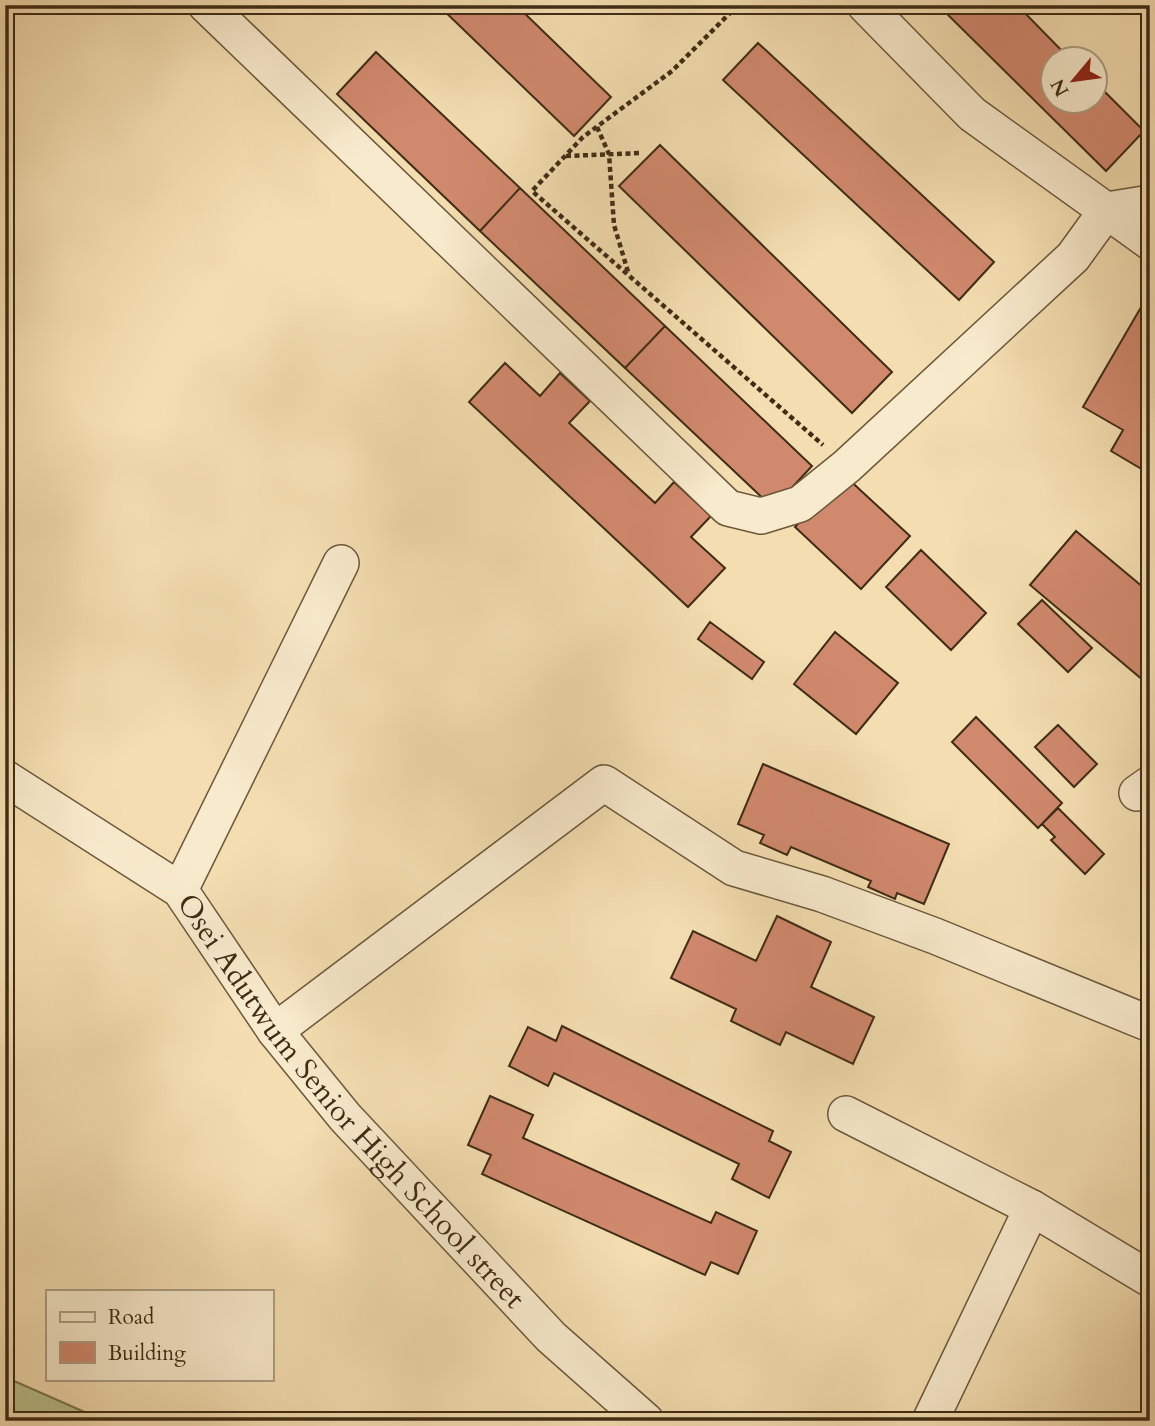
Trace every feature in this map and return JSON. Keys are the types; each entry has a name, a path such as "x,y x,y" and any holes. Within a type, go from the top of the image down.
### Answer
{"street":[{"path":"206,5 728,508 761,516 800,504 847,466 1073,257 1107,210 1150,204"},
{"path":"865,5 972,114 1150,242"},
{"path":"180,890 341,563"},
{"name":"Osei Adutwum Senior High School street","path":"5,778 180,890 275,1031 345,1117 551,1337 646,1421"},
{"path":"275,1031 604,783 734,868 822,894 935,936 1150,1024"},
{"path":"846,1114 1032,1208 1150,1279"},
{"path":"930,1421 1032,1208"}],"path":[{"path":"738,5 672,71 597,127 565,156 533,191 847,466"},
{"path":"597,127 609,154 614,225 629,276"},
{"path":"565,156 642,153"}],"green space":[{"path":"5,1377 105,1421 5,1421"}],"building":[{"path":"438,5 516,5 611,97 574,136"},
{"path":"938,5 1017,5 1057,46 1040,46 1040,106"},
{"path":"758,43 994,262 959,300 723,80"},
{"path":"376,52 520,188 480,231 337,94"},
{"path":"1110,97 1144,131 1106,171 1050,116 1110,116"},
{"path":"660,145 892,372 852,413 619,186"},
{"path":"520,188 665,326 625,368 480,231"},
{"path":"1147,297 1150,299 1150,474 1111,451 1123,430 1083,407"},
{"path":"665,326 812,466 773,508 625,368"},
{"path":"505,363 540,396 560,373 590,401 569,423 655,503 674,482 711,516 691,537 725,568 688,607 469,402"},
{"path":"844,475 910,536 861,589 795,527"},
{"path":"1076,531 1150,593 1150,686 1030,585"},
{"path":"921,550 986,613 951,650 886,587"},
{"path":"1042,600 1092,648 1068,672 1018,624"},
{"path":"710,622 764,662 752,679 698,639"},
{"path":"835,632 898,683 856,734 794,684"},
{"path":"976,717 1062,803 1038,828 952,742"},
{"path":"1058,725 1097,764 1074,787 1035,747"},
{"path":"763,764 949,844 924,904 897,893 895,899 868,887 871,881 791,847 787,855 760,843 764,835 738,824"},
{"path":"1058,808 1104,854 1085,874 1051,840 1055,837 1042,824"},
{"path":"777,916 831,942 811,987 874,1017 853,1064 786,1032 780,1045 731,1021 736,1009 671,978 693,931 756,961"},
{"path":"562,1026 773,1131 769,1141 791,1152 769,1198 732,1179 739,1164 554,1073 548,1086 509,1066 528,1027 556,1041"},
{"path":"490,1096 533,1115 523,1138 711,1223 716,1212 757,1231 738,1274 711,1262 705,1275 482,1174 491,1155 468,1145"}]}
